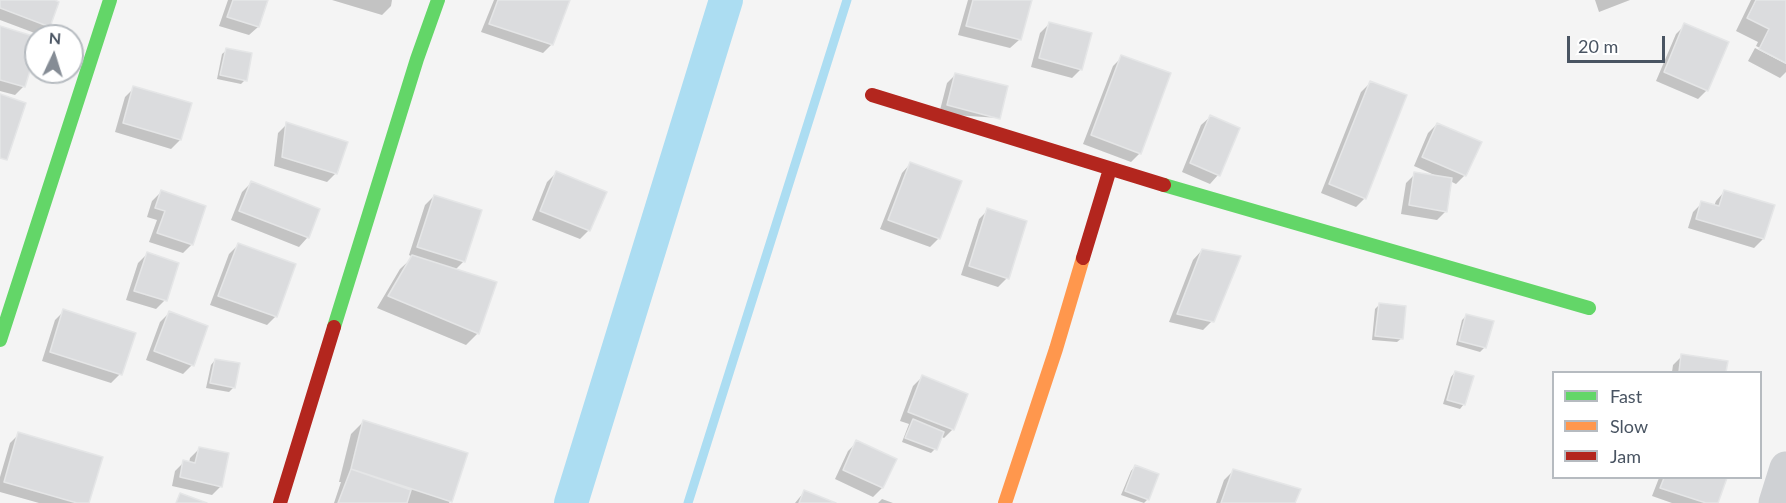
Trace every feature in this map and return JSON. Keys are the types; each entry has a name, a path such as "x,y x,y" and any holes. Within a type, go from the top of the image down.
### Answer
{"street":[{"path":"0,340 110,0"},
{"path":"280,503 417,59 438,0"},
{"path":"872,95 1110,169 1589,308"},
{"path":"1005,503 1056,349 1110,169"},
{"path":"1775,503 1786,468"}],"building":[{"path":"0,0 55,0 59,2 51,24 42,24 0,8"},
{"path":"233,0 268,0 259,27 227,17"},
{"path":"498,0 570,0 553,45 489,24"},
{"path":"973,0 1032,0 1021,40 966,26"},
{"path":"1756,0 1786,0 1786,63 1759,49 1769,29 1747,18"},
{"path":"1049,22 1092,33 1082,70 1039,58"},
{"path":"1684,23 1729,42 1708,91 1664,72"},
{"path":"0,26 24,33 24,84 26,84 25,87 0,80"},
{"path":"226,48 252,53 247,81 220,75"},
{"path":"1121,55 1171,73 1141,154 1091,135"},
{"path":"955,73 1008,86 1000,119 947,105"},
{"path":"1370,81 1407,95 1366,199 1329,184"},
{"path":"133,86 192,103 181,140 123,123"},
{"path":"0,94 26,103 7,160 0,158"},
{"path":"1210,115 1240,128 1220,176 1190,163"},
{"path":"286,122 348,142 337,174 282,157"},
{"path":"1437,123 1482,142 1466,176 1422,157"},
{"path":"910,162 962,181 940,239 888,220"},
{"path":"556,171 607,192 590,231 540,211"},
{"path":"1414,172 1452,178 1447,212 1409,205"},
{"path":"251,181 320,209 309,238 239,211"},
{"path":"161,190 206,206 193,245 157,233 165,211 155,208"},
{"path":"1724,190 1775,205 1764,239 1696,219 1701,201 1719,206"},
{"path":"434,195 482,210 465,262 417,247"},
{"path":"987,208 1027,221 1009,279 969,266"},
{"path":"238,243 296,264 277,317 218,296"},
{"path":"1202,249 1241,256 1214,322 1177,314"},
{"path":"147,252 179,263 167,301 134,291"},
{"path":"412,255 497,282 479,334 388,296"},
{"path":"1379,303 1406,306 1403,339 1375,336"},
{"path":"63,309 136,333 122,375 50,352"},
{"path":"169,311 208,326 194,366 154,351"},
{"path":"1466,314 1494,321 1486,348 1459,341"},
{"path":"1681,354 1728,361 1726,371 1679,371"},
{"path":"215,359 240,363 235,388 210,383"},
{"path":"1455,371 1474,376 1465,405 1447,400"},
{"path":"922,375 968,394 954,430 908,412"},
{"path":"913,419 944,432 937,450 905,438"},
{"path":"363,420 468,453 452,502 351,469"},
{"path":"18,432 103,457 89,503 77,503 4,482"},
{"path":"856,440 897,459 883,488 843,470"},
{"path":"199,447 229,453 222,487 180,477 183,460 195,463"},
{"path":"1135,465 1159,474 1149,500 1125,491"},
{"path":"351,469 411,490 407,503 338,503"},
{"path":"1233,469 1301,489 1295,503 1221,503"},
{"path":"1664,479 1727,479 1718,503 1706,503 1660,488"},
{"path":"804,490 836,503 799,503"},
{"path":"180,493 207,503 176,503"}],"waterway":[{"path":"571,503 726,0"},
{"path":"688,503 847,0"}],"traffic: fast":[{"path":"0,340 110,0"},
{"path":"334,327 417,59 438,0"},
{"path":"1164,185 1589,308"}],"traffic: slow":[{"path":"1005,503 1056,349 1083,258"}],"traffic: jam":[{"path":"872,95 1164,185"},
{"path":"1083,258 1110,169"},
{"path":"280,503 334,327"}]}
